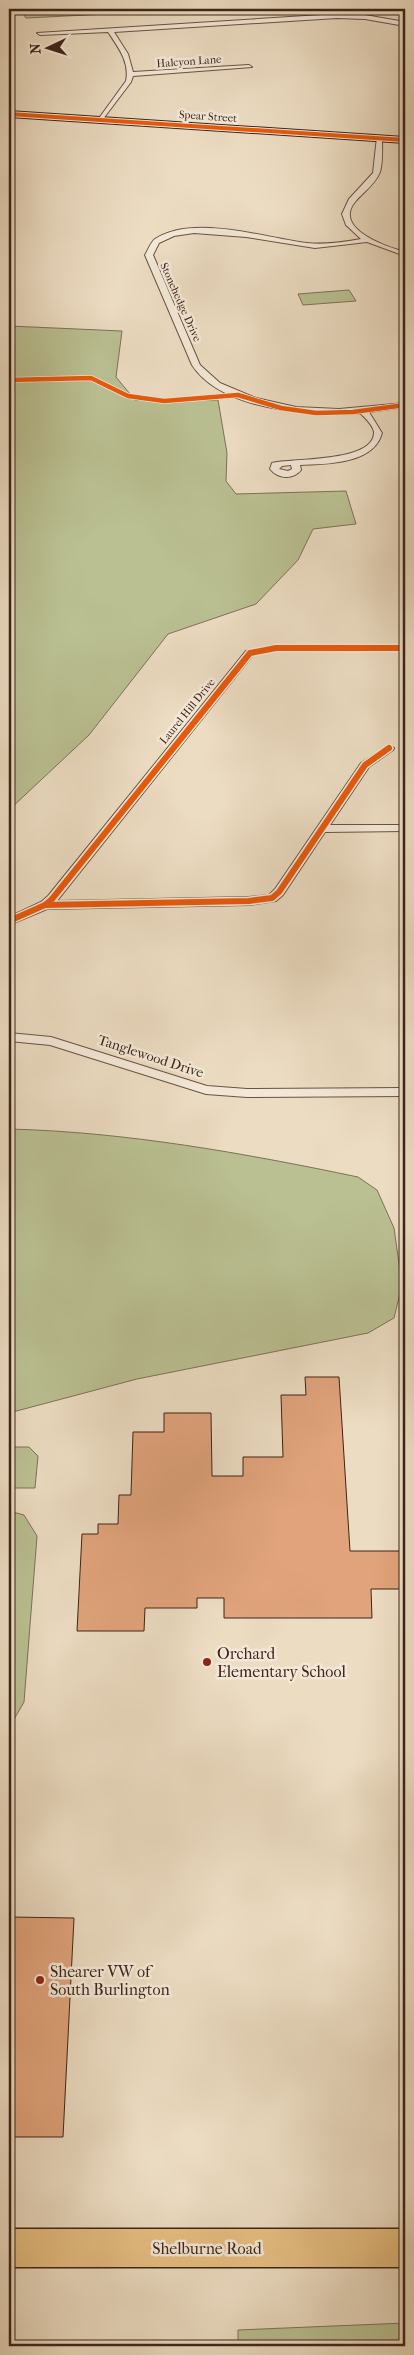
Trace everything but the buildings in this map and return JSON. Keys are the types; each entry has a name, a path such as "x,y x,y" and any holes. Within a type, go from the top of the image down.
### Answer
{"highway":[{"name":"Shelburne Road","path":"9,2248 405,2248"}],"main road":[{"name":"Spear Street","path":"9,114 405,140"}],"street":[{"path":"40,34 349,16 405,24"},
{"path":"100,121 129,81 131,74 129,64 110,30"},
{"name":"Halcyon Lane","path":"131,74 249,67"},
{"path":"379,138 375,174 350,204 346,212 347,220 353,230 368,240 405,254"},
{"name":"Stonehedge Drive","path":"368,240 344,244 316,245 230,231 198,230 175,234 161,239 152,246 149,255 196,365 210,380 243,397 281,408 316,413 363,411 405,405"},
{"path":"295,462 353,457 373,445 378,432 363,411"},
{"name":"Laurel Hill Drive","path":"45,905 246,656 258,650 276,648 405,648"},
{"path":"321,829 365,765 389,748"},
{"path":"321,829 405,828"},
{"name":"Laurel Hill Drive","path":"9,921 45,905 249,901 272,898 279,892 321,829"},
{"name":"Tanglewood Drive","path":"9,1037 51,1041 172,1081 206,1090 247,1093 405,1092"}],"green space":[{"path":"20,9 45,10 208,9 26,18"},
{"path":"349,290 356,301 303,305 298,294"},
{"path":"9,326 122,331 116,377 135,400 218,400 227,453 226,481 236,494 346,491 356,524 313,529 298,560 256,604 168,634 89,735 9,810"},
{"path":"9,1129 97,1134 141,1139 228,1152 358,1177 377,1190 394,1228 402,1285 394,1318 368,1333 137,1379 9,1413"},
{"path":"9,1447 29,1447 38,1456 35,1488 9,1488"},
{"path":"9,1511 24,1515 37,1536 24,1702 9,1728"},
{"path":"405,2323 405,2346 238,2346 238,2330"}],"cycle path":[{"path":"9,114 405,140"},
{"path":"9,380 91,378 128,396 164,401 191,398 209,399 238,395 281,408 316,413 353,412 405,405"},
{"path":"9,921 45,905 52,899 250,653 276,648 405,648"},
{"path":"45,905 249,901 272,898 279,892 365,765 389,748"}],"place":[{"name":"Orchard Elementary School","path":"207,1662"},
{"name":"Shearer VW of South Burlington","path":"40,1980"}]}
